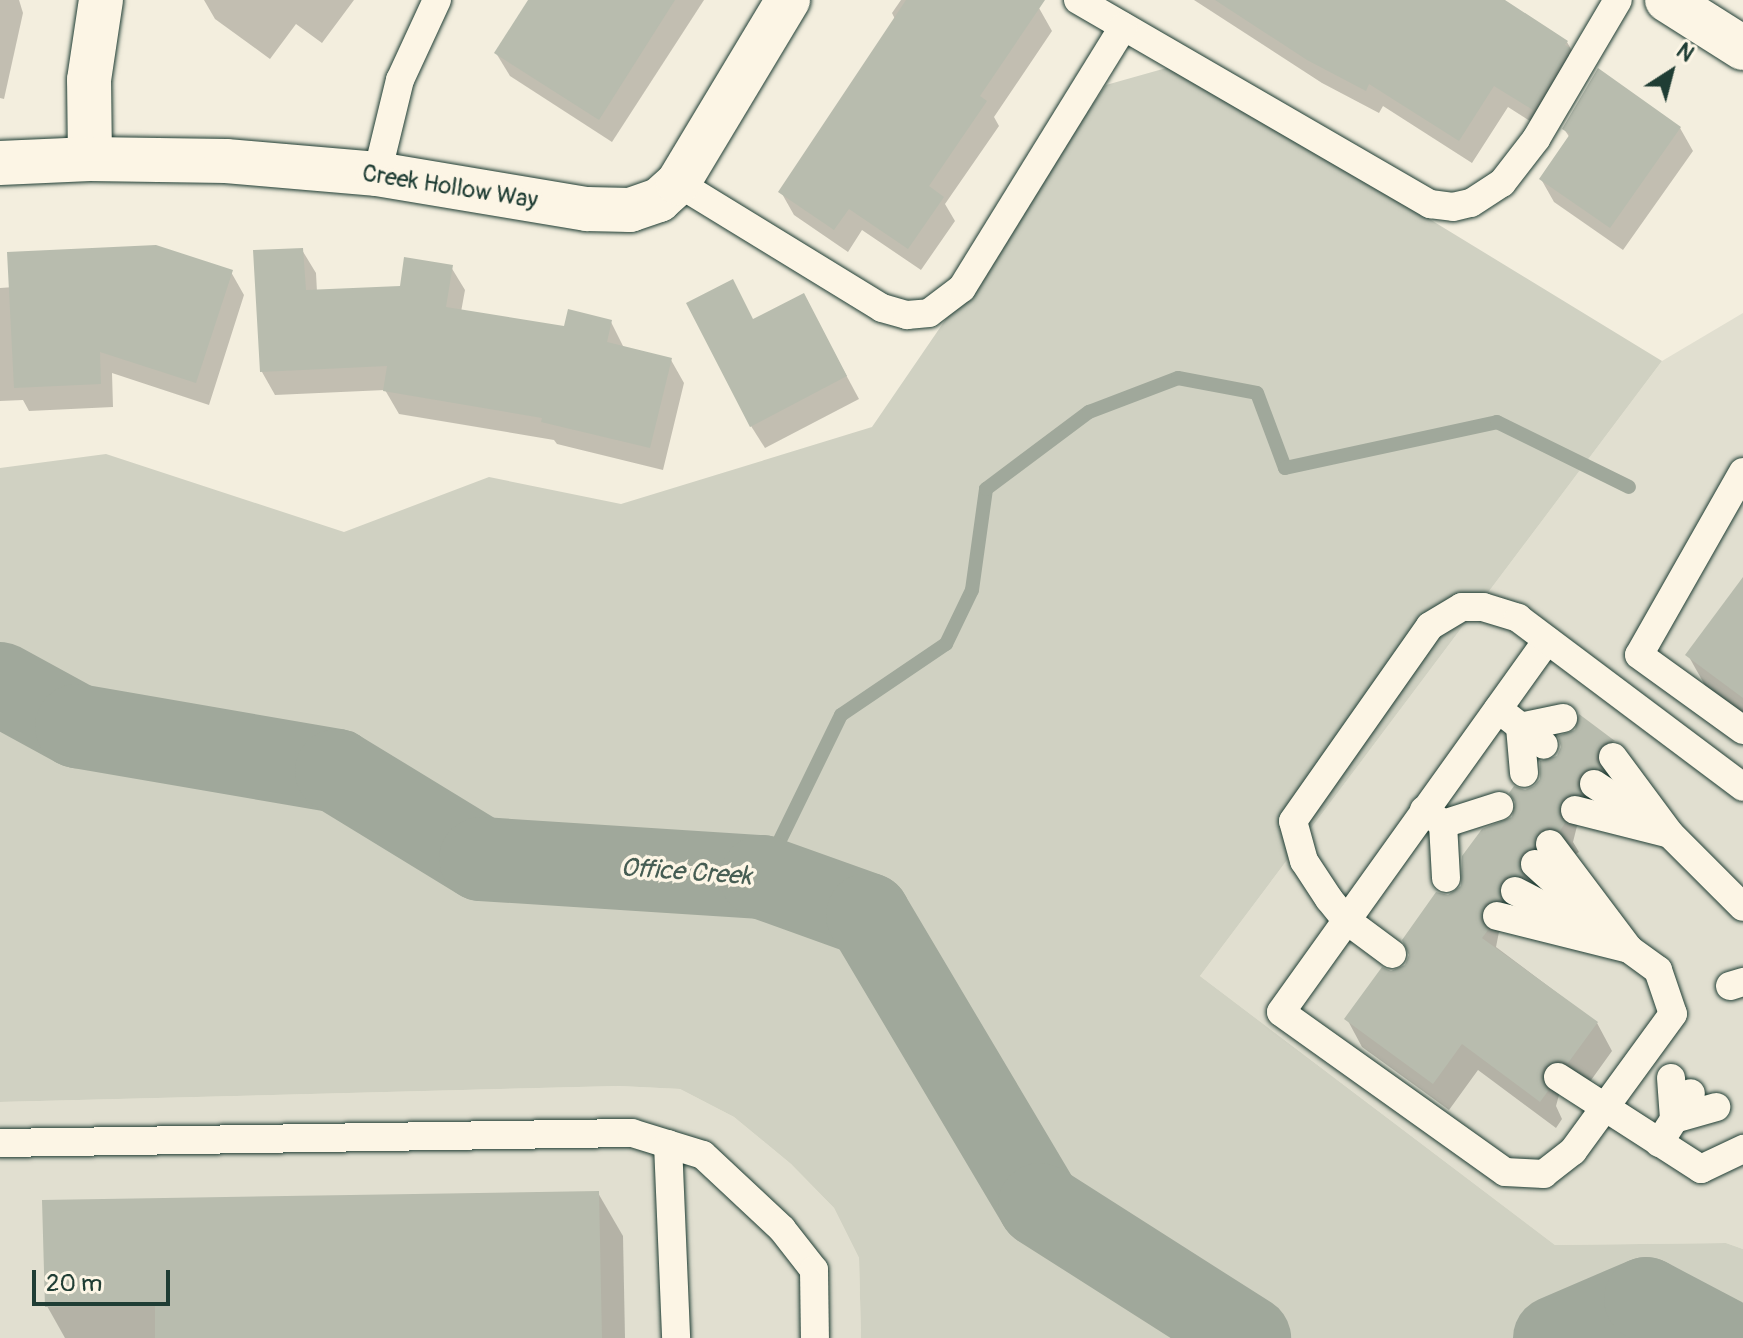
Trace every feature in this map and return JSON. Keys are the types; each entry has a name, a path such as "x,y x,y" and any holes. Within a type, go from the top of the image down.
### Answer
{"street":[{"path":"90,159 89,80 101,0"},
{"name":"Creek Hollow Way","path":"0,163 90,159 226,161 377,174 587,209 630,210 659,200 678,183 788,0"},
{"path":"1667,0 1743,48"}],"lane":[{"path":"377,174 400,80 437,0"},
{"path":"1078,0 1430,204 1453,207 1471,203 1502,183 1511,172 1536,139 1618,0"},
{"path":"678,183 882,308 907,315 929,313 962,288 1123,27"},
{"path":"1743,472 1639,655 1743,730"},
{"path":"1392,954 1346,920 1304,861 1293,821 1430,626 1462,607 1483,607 1518,618 1743,787"},
{"path":"1515,891 1629,949 1658,970 1673,1014 1573,1151 1544,1174 1505,1172 1281,1012 1346,920 1434,817 1498,709 1547,641"},
{"path":"1498,709 1544,745"},
{"path":"1520,727 1563,718"},
{"path":"1520,727 1524,773"},
{"path":"1613,757 1670,834 1743,907"},
{"path":"1594,784 1670,834"},
{"path":"1575,810 1670,834"},
{"path":"1434,817 1492,816"},
{"path":"1434,817 1463,854"},
{"path":"1434,817 1446,878"},
{"path":"1542,854 1629,949"},
{"path":"1497,916 1629,949"},
{"path":"1558,1077 1701,1169 1743,1149"},
{"path":"1659,1143 1693,1092 1674,1119"},
{"path":"0,1143 632,1133 703,1155 782,1229 814,1270 815,1338"},
{"path":"668,1144 676,1338"}],"shaded area":[{"path":"1177,65 1662,361 1200,976 1555,1245 1726,1243 1743,1249 1743,1338 861,1338 859,1258 834,1208 791,1164 734,1117 680,1089 619,1086 0,1102 0,468 106,454 344,532 489,477 621,504 872,427 1106,85"},
{"path":"1743,313 1743,1249 1726,1243 1555,1245 1200,976 1662,361"},
{"path":"619,1086 680,1089 734,1117 791,1164 834,1208 859,1258 861,1338 0,1338 0,1102"}],"building":[{"path":"528,0 675,0 599,120 494,53"},
{"path":"906,0 1045,0 980,96 987,101 929,186 944,197 908,249 849,209 834,230 778,192"},
{"path":"1215,0 1505,0 1568,41 1565,45 1570,48 1533,110 1494,86 1459,141 1369,84 1366,91 1307,60"},
{"path":"1598,68 1681,127 1610,228 1539,179 1570,134 1562,129"},
{"path":"156,245 233,270 196,383 100,352 101,384 14,388 7,252"},
{"path":"303,248 306,290 400,286 404,257 453,265 446,307 564,326 568,309 612,320 607,342 672,358 650,448 541,422 542,418 383,391 387,366 260,372 253,250"},
{"path":"733,279 753,319 804,293 847,376 750,427 686,303"},
{"path":"1743,577 1743,698 1685,655"},
{"path":"1579,714 1615,741 1604,743 1598,750 1596,760 1601,769 1587,769 1579,775 1577,784 1581,794 1571,794 1562,799 1559,814 1565,823 1560,831 1549,827 1539,831 1534,848 1523,852 1519,860 1523,876 1505,877 1500,884 1500,899 1485,904 1481,920 1488,930 1482,938 1598,1022 1568,1063 1558,1060 1544,1067 1541,1077 1548,1091 1540,1102 1462,1044 1433,1084 1344,1019 1382,967 1391,971 1405,965 1409,955 1402,940 1436,892 1448,895 1461,886 1462,856 1482,829 1512,817 1515,802 1509,793 1514,786 1525,790 1534,786 1540,779 1540,761 1557,756 1561,747 1558,736 1575,730"},
{"path":"599,1191 602,1338 155,1338 155,1305 45,1307 42,1200"}],"waterway":[{"path":"762,877 841,715 946,644 972,590 986,489 1089,412 1178,378 1257,393 1285,468 1497,422 1629,487"},
{"name":"Office Creek","path":"0,684 77,726 337,771 481,859 762,877 868,915 1040,1205 1249,1338"},
{"name":"Office Creek","path":"1555,1338 1646,1299 1720,1338"}]}
